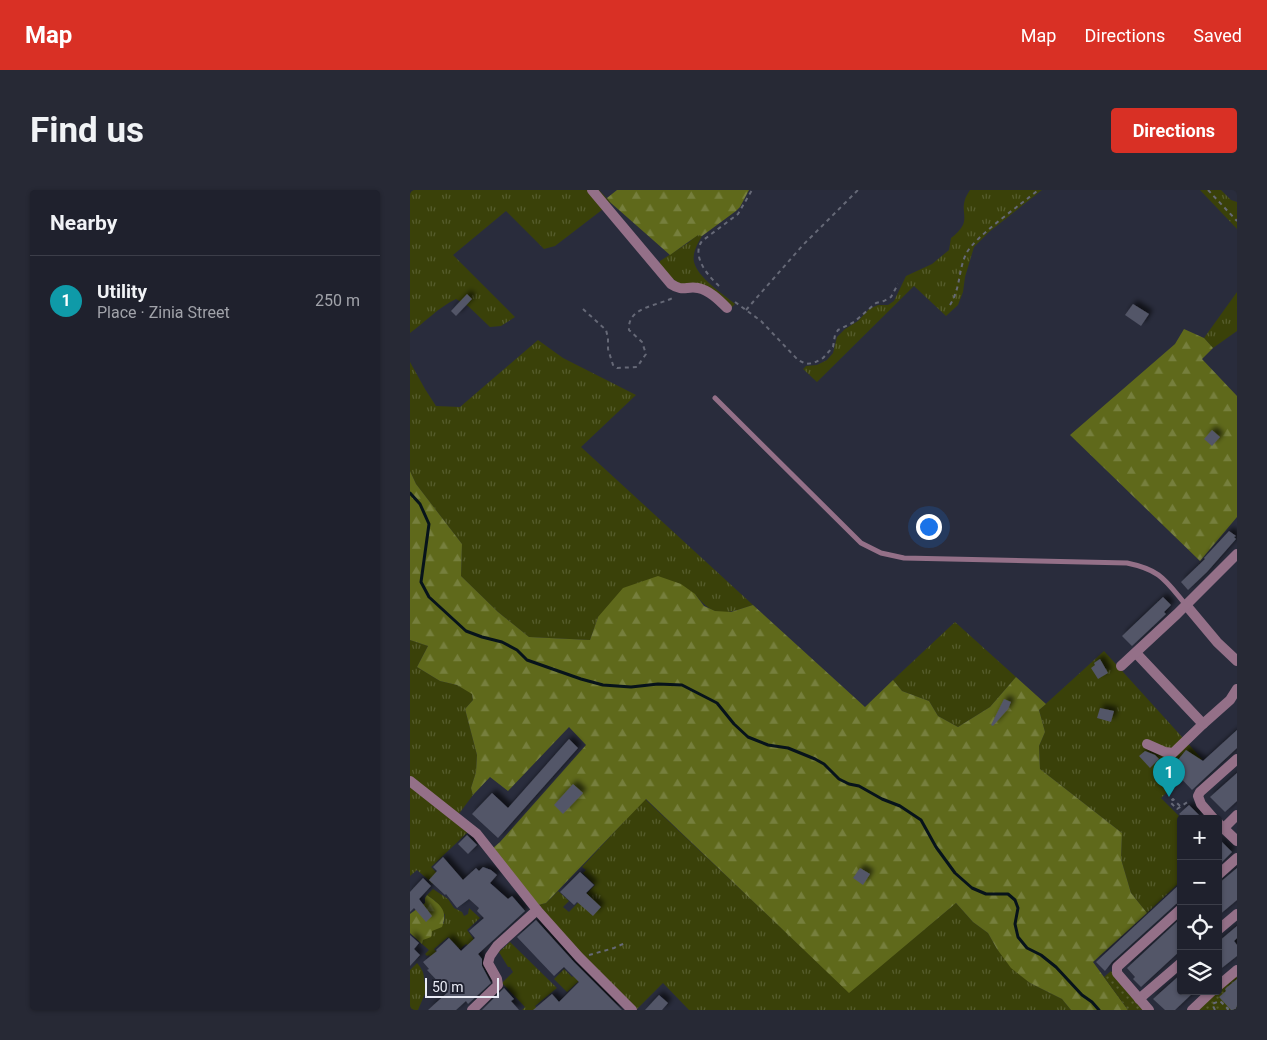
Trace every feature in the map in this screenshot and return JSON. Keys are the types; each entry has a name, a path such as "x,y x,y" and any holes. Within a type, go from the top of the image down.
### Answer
{"street":[{"path":"592,190 671,284 678,288 691,287 702,289 719,300 730,304"},
{"path":"1121,666 1237,554"},
{"path":"1186,605 1217,642 1237,661"},
{"path":"1136,653 1203,724"},
{"path":"1147,744 1165,752 1173,752 1230,700 1237,689"},
{"path":"1210,815 1196,802 1200,792 1237,759"},
{"path":"410,781 477,834 537,910 632,1010"},
{"path":"1222,824 1237,815"},
{"path":"1222,826 1237,842"},
{"path":"1222,871 1237,858"},
{"path":"472,1010 498,985 498,979 488,963 493,951 537,910"},
{"path":"1149,1010 1117,973 1118,967 1177,913"},
{"path":"1222,927 1237,914"},
{"path":"1139,999 1177,966"},
{"path":"1222,983 1237,970"},
{"path":"1192,1010 1208,995"}],"lane":[{"path":"715,398 861,543 881,553 904,558 1127,563 1154,570 1186,605"}],"path":[{"path":"721,288 702,265 698,253 699,245 738,214 752,190"},
{"path":"746,310 802,246 858,190"},
{"path":"950,305 957,294 966,254 974,242 1038,190"},
{"path":"1208,190 1237,222"},
{"path":"730,304 746,310 761,321 798,360 806,364 814,363 830,352 833,347 834,335 838,330 854,322 876,303 891,297 898,284"},
{"path":"584,309 606,330 608,349 613,365 617,368 637,367 646,354 642,342 629,330 628,325 642,309 672,299 678,292 678,288"},
{"path":"1171,800 1177,809 1180,806 1196,802"},
{"path":"580,957 614,948 625,943"},
{"path":"1215,1010 1212,1004 1220,1001 1228,1009"},
{"path":"1224,1010 1228,1009"}],"green space":[{"path":"410,190 599,190 611,203 555,246 544,249 506,211 453,255 515,317 501,326 490,327 468,306 456,299 438,310 410,333"},
{"path":"617,190 749,190 736,211 702,236 698,235 670,255 611,203 607,198"},
{"path":"970,190 1042,190 989,232 974,247 958,305 946,316 914,286 817,382 803,369 806,366 817,365 827,360 833,353 837,337 845,329 858,321 869,309 878,305 888,305 894,301 906,276 932,264 949,250 951,238 963,225 964,204"},
{"path":"1200,190 1221,190 1231,200 1237,202 1237,229"},
{"path":"698,234 702,236 694,255 696,268 700,274 735,304 731,308 699,284 692,283 681,286 660,267 660,261 688,243"},
{"path":"1237,292 1237,331 1213,348 1204,338"},
{"path":"1184,329 1204,338 1213,348 1202,359 1237,396 1237,517 1200,561 1070,435 1175,344"},
{"path":"538,340 563,358 636,395 581,447 753,605 735,611 715,611 708,608 695,594 598,617 590,640 529,637 498,612 461,576 462,544 416,484 410,471 410,362 436,406 460,407"},
{"path":"410,471 416,484 462,544 461,576 498,612 529,637 590,640 598,617 623,588 658,576 681,584 695,594 704,606 715,611 731,612 753,605 865,707 893,680 902,691 929,701 938,716 958,727 990,707 1016,677 1046,704 1039,710 1045,732 1039,746 1040,769 1122,833 1121,859 1131,893 1147,913 1093,962 1128,1010 1071,1010 1062,999 1030,983 1011,968 988,933 973,922 956,903 849,993 646,799 546,903 538,905 493,848 586,745 569,727 508,791 490,777 473,795 471,788 476,772 477,755 465,709 473,700 472,694 457,685 440,681 417,667 428,646 410,640"},
{"path":"955,622 1016,677 990,707 958,727 938,716 929,701 902,691 893,680"},
{"path":"410,640 428,646 417,667 440,681 457,685 472,693 473,700 465,709 477,755 476,772 471,788 473,795 458,815 410,777"},
{"path":"1104,651 1202,759 1161,798 1178,815 1177,885 1147,913 1131,893 1121,859 1122,833 1040,769 1039,746 1045,732 1039,710"},
{"path":"410,785 468,832 431,867 441,877 433,884 417,870 410,876"},
{"path":"645,799 849,992 956,903 973,922 988,933 997,949 1030,983 1062,999 1071,1010 689,1010 663,983 636,1010 605,981 538,905 546,903 558,891 569,901 563,907 569,912 595,885 583,873 586,870 582,867"},
{"path":"433,889 448,899 454,908 462,912 464,916 468,914 469,908 480,918 467,930 475,941 469,946 466,944 460,949 448,937 434,949 441,958 435,963 429,955 425,954 429,950 422,944 423,940 432,930 444,923 445,915 435,901 427,895"},
{"path":"427,895 442,908 444,921 442,927 432,931 431,937 423,940 422,944 410,933 410,914 425,903"},
{"path":"510,942 557,988 535,1006 538,1010 522,1010 525,1007 502,983 513,972 499,952"},
{"path":"417,963 422,971 427,989 418,1010 410,1010 410,970"},
{"path":"564,969 572,977 575,975 580,980 567,992 554,979"},
{"path":"1111,971 1149,1010 1128,1010 1104,977"},
{"path":"1237,974 1237,1010 1197,1010 1214,995 1222,995 1222,988"}],"building":[{"path":"467,294 472,299 456,316 451,311"},
{"path":"1133,304 1149,314 1141,326 1125,315"},
{"path":"1212,430 1220,437 1212,446 1204,439"},
{"path":"1229,531 1236,536 1234,537 1236,539 1188,590 1181,582 1205,559"},
{"path":"1163,597 1171,605 1164,612 1166,614 1132,646 1122,636"},
{"path":"1100,659 1108,673 1098,679 1091,668"},
{"path":"1004,699 1011,702 1008,709 993,726 991,725"},
{"path":"1100,708 1114,711 1111,722 1097,718"},
{"path":"1237,730 1237,748 1192,790 1175,772 1169,778 1161,769 1171,760 1178,760 1186,750 1203,761"},
{"path":"569,739 578,748 498,838 472,814 492,793 508,808"},
{"path":"1145,751 1159,759 1150,768 1139,756"},
{"path":"1237,773 1237,801 1225,812 1210,797"},
{"path":"573,784 583,793 563,814 554,805"},
{"path":"1189,805 1199,815 1180,815 1179,814"},
{"path":"467,835 477,845 468,854 458,844"},
{"path":"1222,842 1232,852 1222,862"},
{"path":"443,857 463,880 476,868 479,871 483,867 491,870 497,875 490,883 508,899 512,896 525,911 478,954 482,959 482,966 491,983 468,1004 466,1001 456,1010 428,1010 448,992 427,970 429,969 423,962 449,938 461,951 475,938 469,931 484,918 477,911 479,908 469,899 457,908 446,894 429,880 437,871 433,867"},
{"path":"860,868 870,874 863,885 853,878"},
{"path":"1237,868 1237,900 1222,913 1222,905 1222,881"},
{"path":"580,872 594,885 586,893 601,907 593,916 577,902 574,905 560,892"},
{"path":"423,878 431,886 419,899 432,916 426,922 414,908 410,912 410,892"},
{"path":"1177,887 1177,904 1112,962 1105,971 1096,962"},
{"path":"536,920 574,962 622,1010 533,1010 552,994 559,1002 579,982 564,967 554,976 517,937"},
{"path":"1177,922 1177,954 1141,987 1133,979 1135,977 1127,968"},
{"path":"1237,926 1237,938 1234,941 1237,945 1237,956 1222,968 1222,950 1222,939"},
{"path":"410,935 419,943 414,949 420,955 410,966"},
{"path":"1177,978 1177,995 1191,995 1175,1010 1165,1010 1153,999"},
{"path":"1237,979 1237,1007 1234,1010 1231,1010 1219,997 1226,991 1225,989"},
{"path":"504,988 514,999 511,1001 519,1010 482,1010"},
{"path":"659,995 668,1003 662,1010 645,1010"}],"waterway":[{"path":"410,493 420,504 429,524 421,582 429,597 466,631 502,642 517,650 527,660 603,685 631,687 658,684 682,685 717,703 734,724 748,737 768,745 788,748 815,759 824,764 839,779 859,786 882,799 900,806 921,820 936,847 955,873 972,888 986,894 1008,894 1015,900 1018,908 1015,924 1018,937 1027,948 1041,955 1056,967 1099,1010"}],"place":[{"name":"Utility","path":"1169,797"}]}
